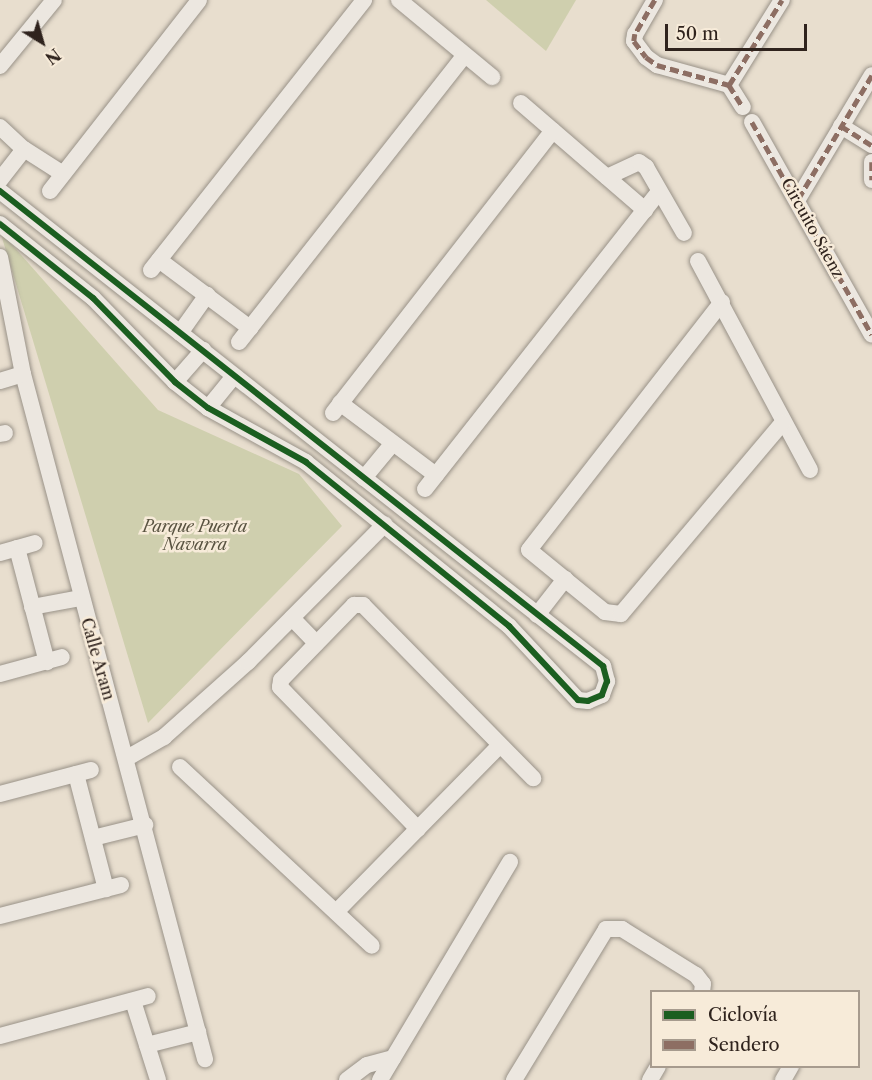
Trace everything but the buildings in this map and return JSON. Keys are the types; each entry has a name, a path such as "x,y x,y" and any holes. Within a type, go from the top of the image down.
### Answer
{"street":[{"path":"0,66 54,0"},
{"path":"50,191 199,0"},
{"path":"250,328 207,295 155,265 364,0"},
{"path":"399,0 492,77"},
{"path":"655,0 635,34 634,41 645,57 657,65 729,85 743,107"},
{"path":"729,85 782,0"},
{"path":"239,342 465,56"},
{"path":"798,199 872,75"},
{"path":"521,103 645,210"},
{"name":"Circuito Sáenz","path":"752,122 798,199 872,335"},
{"path":"841,126 872,146"},
{"path":"0,127 24,149 63,174"},
{"path":"436,476 393,442 336,408 554,130"},
{"path":"0,180 24,149"},
{"path":"607,177 639,162 684,233"},
{"path":"872,162 872,180"},
{"path":"0,190 603,666 607,681 602,695 588,701 578,700 509,626 306,462 208,408 175,381 93,298 0,224"},
{"path":"425,489 659,192"},
{"name":"Calle Aram","path":"0,257 23,374 81,598 145,825 205,1059"},
{"path":"698,261 810,470"},
{"path":"180,333 207,295"},
{"path":"722,302 530,550 605,612 621,614 783,422"},
{"path":"175,381 203,350"},
{"path":"0,381 23,374"},
{"path":"208,408 234,376"},
{"path":"364,478 393,442"},
{"path":"127,758 164,737 292,618 385,524"},
{"path":"0,552 35,543"},
{"path":"0,674 54,659 33,607 17,548"},
{"path":"537,615 565,579"},
{"path":"33,607 81,598"},
{"path":"418,829 280,687 281,680 354,605 363,605 533,778"},
{"path":"292,618 316,643"},
{"path":"336,912 500,745"},
{"path":"180,767 372,946"},
{"path":"0,794 84,772 93,838 113,887 0,916"},
{"path":"93,838 145,825"},
{"path":"380,1080 510,862"},
{"path":"513,1080 606,929 622,929 696,975 703,984 702,990"},
{"path":"0,1036 140,998 147,1045 158,1080"},
{"path":"147,1045 198,1032"},
{"path":"347,1080 367,1065 393,1058"}],"green space":[{"path":"486,0 576,0 546,51"},
{"name":"Parque Puerta Navarra","path":"0,231 158,410 299,474 342,526 148,723"}],"marked path":[{"path":"655,0 635,34 634,41 646,57 657,65 729,85 743,107"},
{"path":"729,85 782,0"},
{"path":"798,199 872,75"},
{"path":"752,122 872,335"},
{"path":"841,126 872,145"},
{"path":"872,162 872,180"}],"cycle path":[{"path":"0,191 603,666 607,681 602,695 588,701 578,700 509,626 306,462 208,408 175,382 93,298 0,224"}]}
